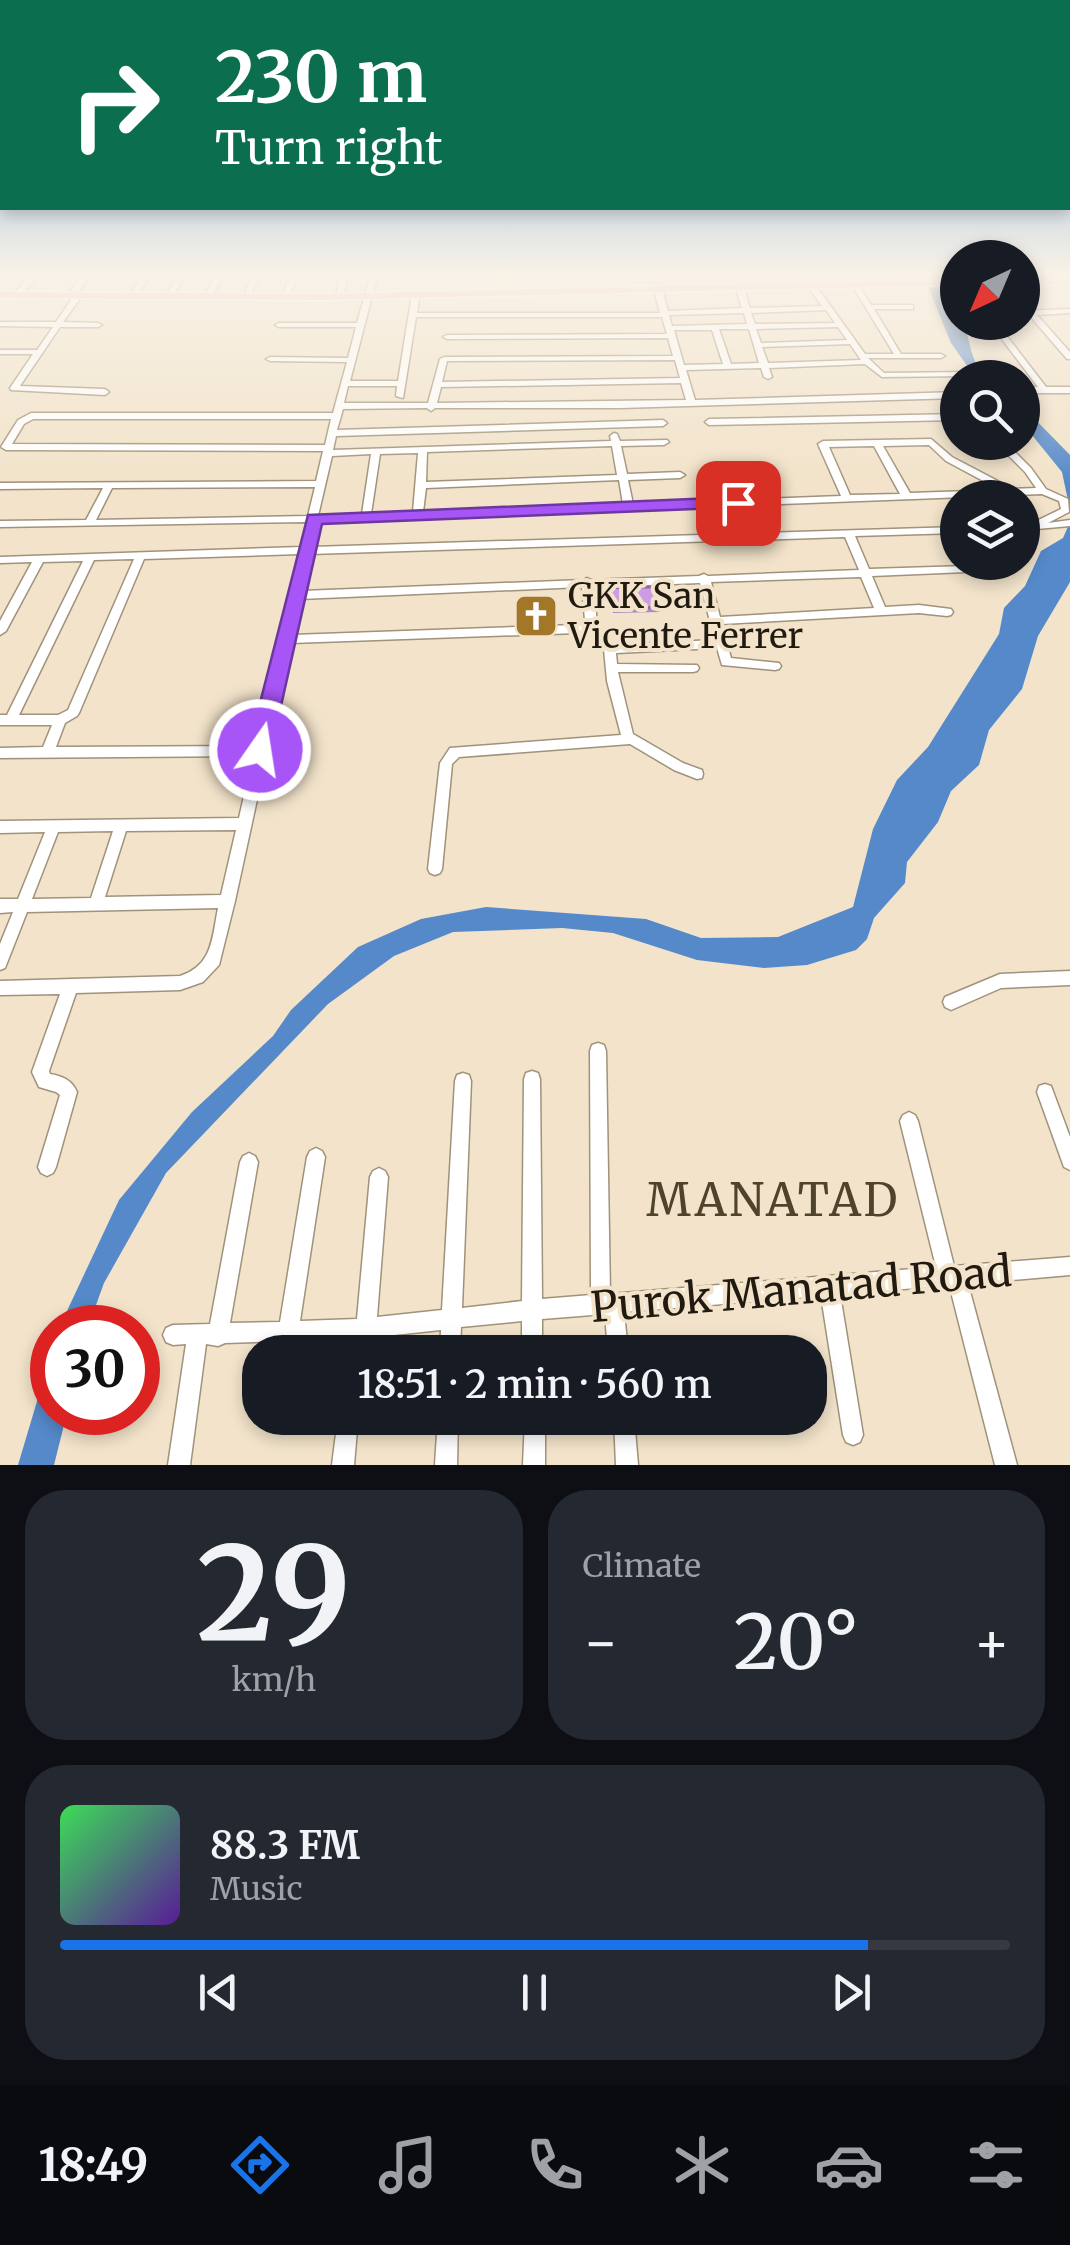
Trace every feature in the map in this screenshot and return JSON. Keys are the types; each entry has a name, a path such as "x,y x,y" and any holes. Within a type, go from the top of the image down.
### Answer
{"street":[{"path":"43,345 16,384 16,390 105,392"},
{"path":"0,988 132,987 198,977 214,960 221,944 260,750 355,345"},
{"path":"400,396 408,345"},
{"path":"430,408 440,385 446,345"},
{"path":"673,345 691,402"},
{"path":"721,345 728,366"},
{"path":"759,345 768,377"},
{"path":"854,345 882,375 940,374"},
{"path":"892,345 899,356"},
{"path":"1010,345 1044,390"},
{"path":"0,352 38,352"},
{"path":"444,359 765,366 942,356"},
{"path":"270,359 351,360"},
{"path":"440,385 684,380"},
{"path":"344,384 402,383"},
{"path":"0,384 16,384"},
{"path":"1040,390 1070,390"},
{"path":"664,442 424,454 329,450 9,450 6,446 32,416 940,395"},
{"path":"709,422 940,417"},
{"path":"834,419 845,443"},
{"path":"332,433 663,423"},
{"path":"614,426 629,507"},
{"path":"0,427 18,428"},
{"path":"927,430 931,442 949,459 989,480"},
{"path":"876,442 906,497"},
{"path":"847,499 821,448 823,444 931,442"},
{"path":"615,447 675,449"},
{"path":"366,517 376,453"},
{"path":"418,516 424,454"},
{"path":"1018,460 1044,492"},
{"path":"421,485 680,475"},
{"path":"0,486 321,484"},
{"path":"89,524 109,486"},
{"path":"1040,492 1061,497 1066,510 1040,522"},
{"path":"0,524 418,516 940,496"},
{"path":"1040,527 1065,524"},
{"path":"0,560 940,530"},
{"path":"849,533 881,612"},
{"path":"48,752 60,720 78,704 140,558"},
{"path":"60,720 6,720 90,559"},
{"path":"0,632 39,560"},
{"path":"298,595 940,569"},
{"path":"704,577 723,658 732,665 776,666"},
{"path":"285,639 577,629 591,622 587,582"},
{"path":"714,621 946,612"},
{"path":"631,739 624,731 611,668 612,647 719,644"},
{"path":"611,668 693,668"},
{"path":"435,869 450,755 462,750 631,739 648,746 670,765 697,774"},
{"path":"0,753 260,750"},
{"path":"0,828 244,824"},
{"path":"96,904 121,826"},
{"path":"0,962 53,828"},
{"path":"0,906 228,901"},
{"path":"951,1002 1000,981 1070,978"},
{"path":"47,1167 69,1092 60,1084 44,1082 40,1072 71,985"},
{"path":"598,1051 608,1305 614,1335"},
{"path":"532,1079 532,1335"},
{"path":"450,1335 464,1080"},
{"path":"1046,1092 1070,1161"},
{"path":"908,1121 1006,1465"},
{"path":"288,1334 316,1157"},
{"path":"179,1465 249,1162"},
{"path":"360,1335 379,1178"},
{"name":"Purok Manatad Road","path":"173,1335 362,1329 531,1310 1070,1266"},
{"path":"829,1286 853,1436"},
{"path":"343,1465 346,1435"},
{"path":"446,1465 447,1435"},
{"path":"534,1465 535,1435"},
{"path":"625,1435 627,1465"}],"water":[{"path":"953,345 970,345 974,358 963,360"},
{"path":"1040,424 1070,455 1070,510 1062,472 1040,445"},
{"path":"1070,522 1070,582 1038,636 1022,689 989,730 979,765 951,791 938,822 907,862 905,883 874,918 867,939 856,950 807,965 764,968 697,960 613,933 562,928 453,932 394,956 328,1004 166,1173 104,1283 96,1305 70,1305 119,1200 192,1112 273,1036 291,1010 358,947 421,919 486,907 646,919 701,938 778,937 853,907 873,829 897,780 928,747 999,634 1004,608 1028,580 1040,580 1041,551 1063,538"},
{"path":"30,1425 30,1435 62,1435 54,1465 18,1465"}],"building":[{"path":"656,587 660,607 613,609 610,588"},
{"path":"543,597 546,614 529,614 526,598"}],"place":[{"name":"GKK San Vicente Ferrer","path":"536,616"}],"district":[{"name":"MANATAD","path":"773,1200"}],"route":[{"path":"260,750 314,519 738,503"}]}
